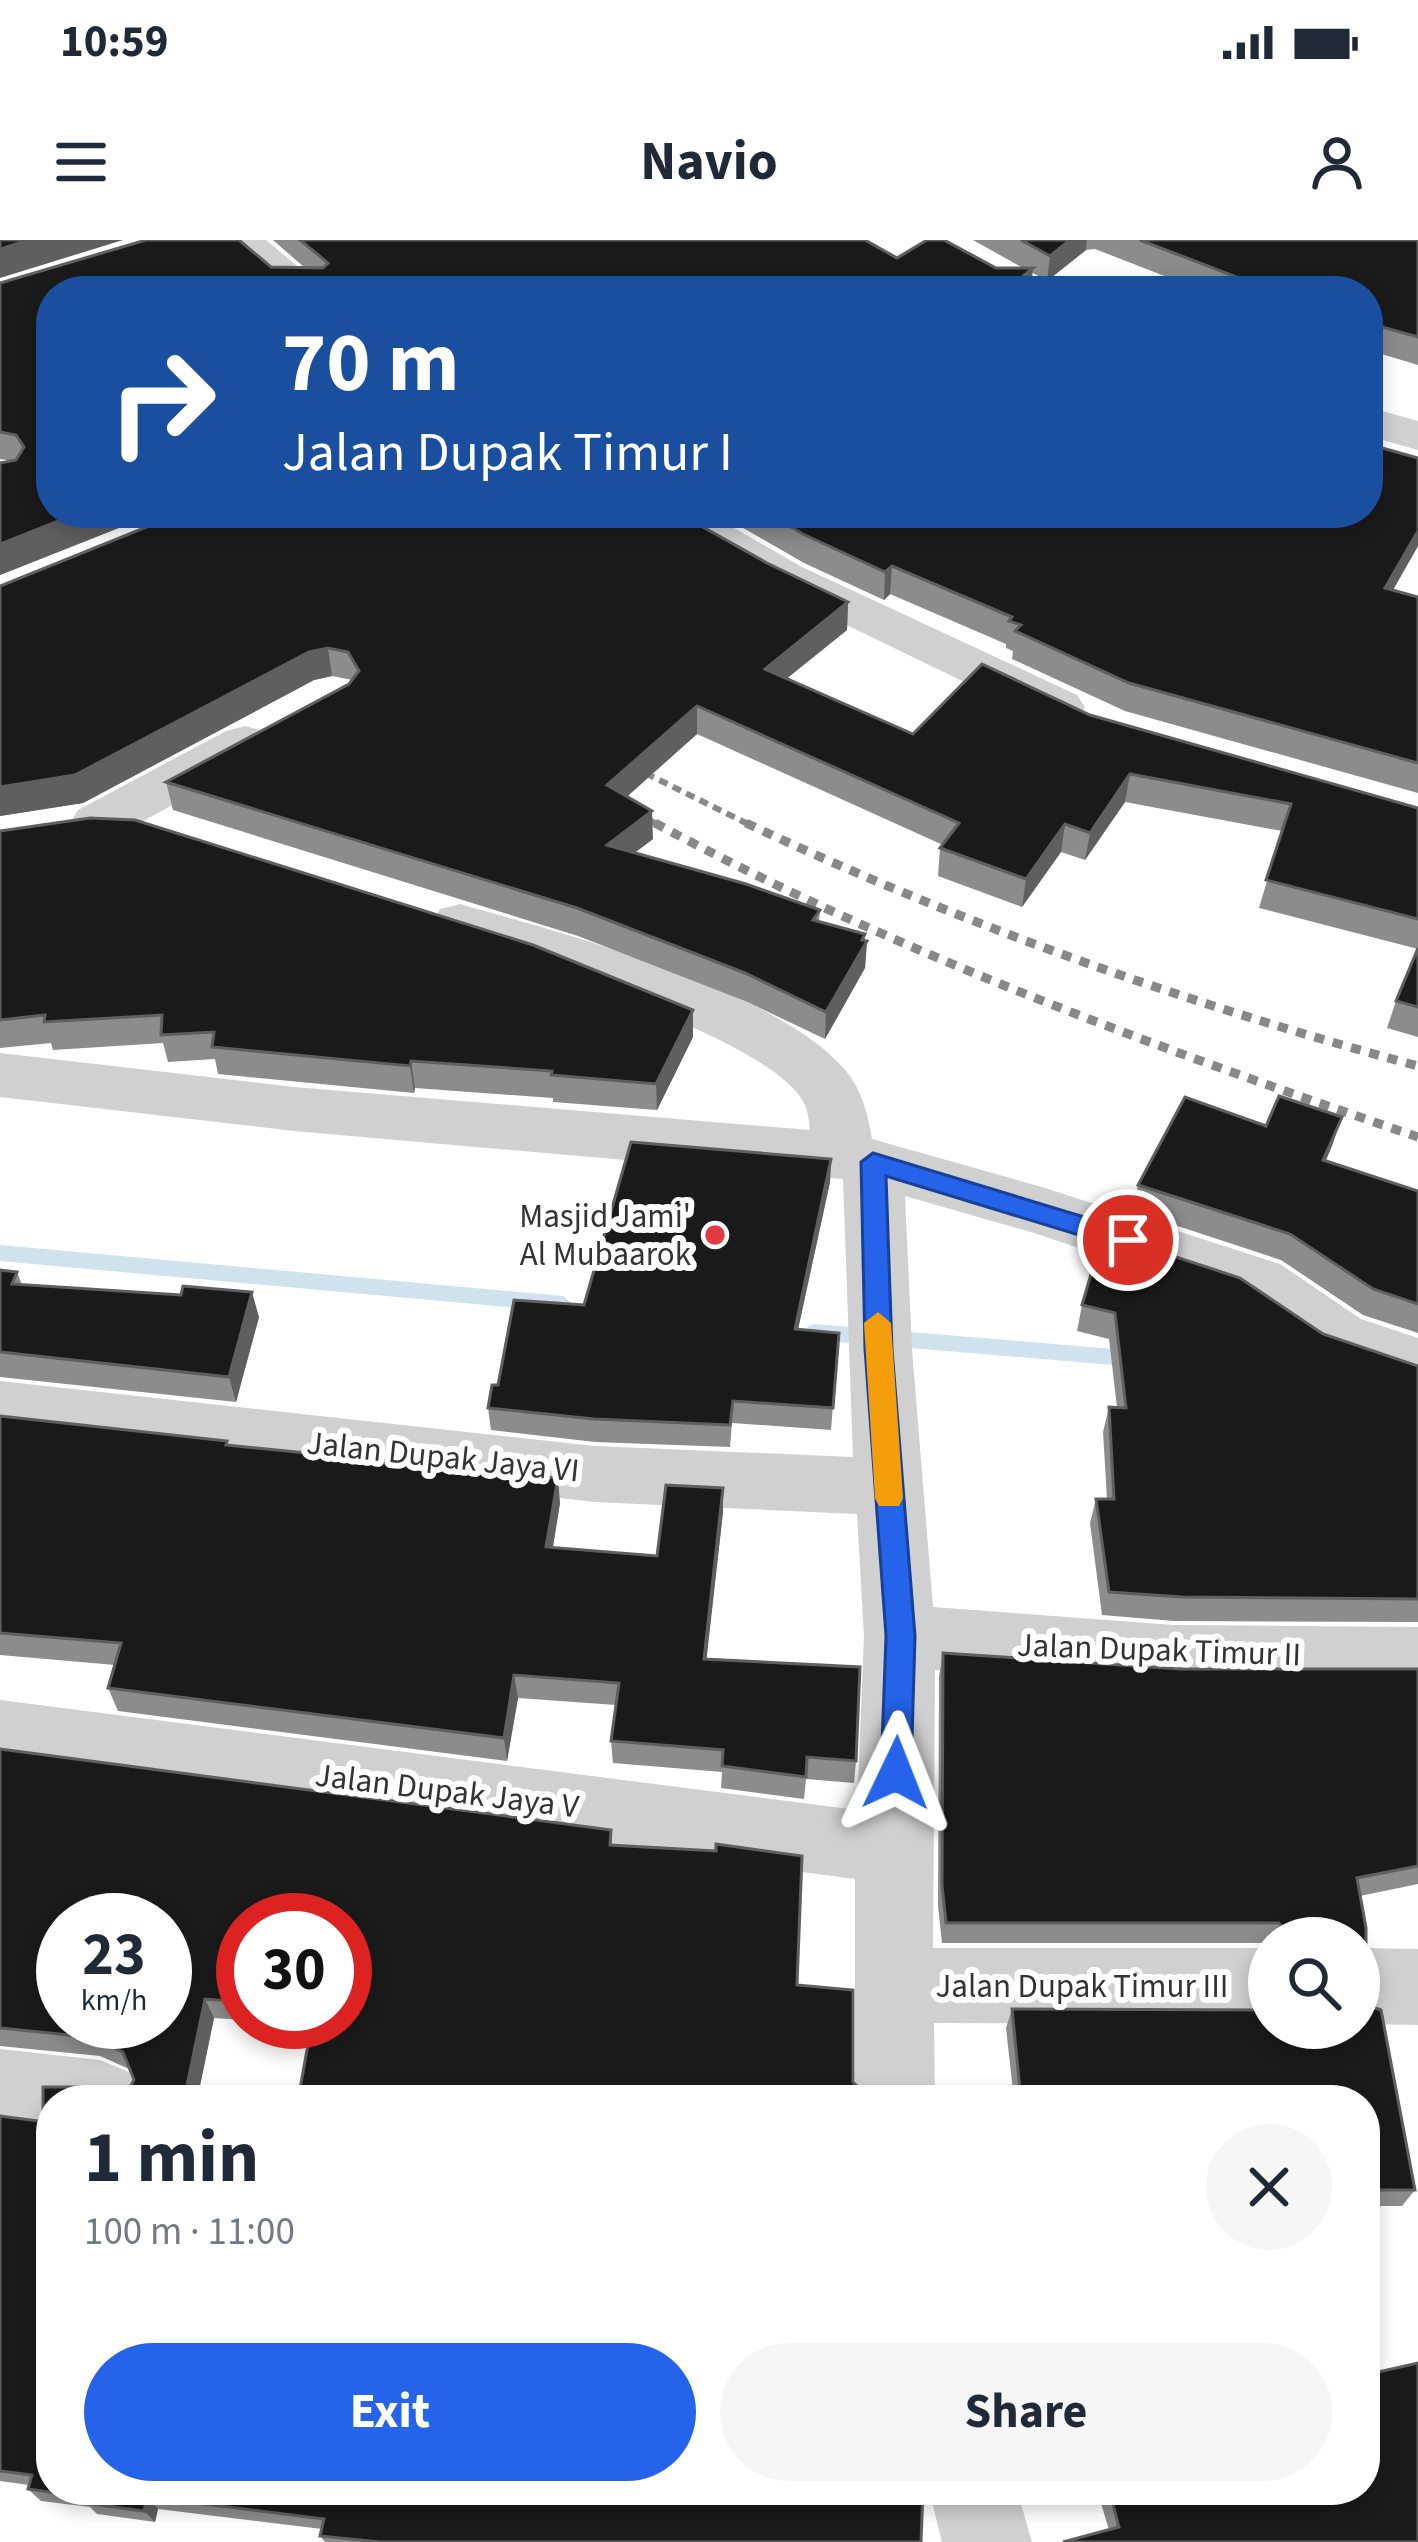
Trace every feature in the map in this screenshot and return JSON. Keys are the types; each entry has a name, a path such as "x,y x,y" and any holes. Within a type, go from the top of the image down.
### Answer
{"street":[{"path":"239,240 286,276"},
{"path":"1383,426 1418,436"},
{"path":"699,528 785,577 1105,727"},
{"path":"97,823 297,715"},
{"path":"39,833 97,823 146,825 192,840"},
{"path":"420,911 650,987 796,1056 827,1088 859,1159 878,1336 900,1636 893,1849 895,2085"},
{"path":"0,1075 294,1108 859,1159 1042,1211 1257,1282 1338,1336 1418,1364"},
{"name":"Jalan Dupak Jaya VI","path":"0,1408 595,1474 888,1487"},
{"name":"Jalan Dupak Timur II","path":"900,1636 1174,1656 1418,1658"},
{"name":"Jalan Dupak Jaya V","path":"0,1732 893,1849"},
{"name":"Jalan Dupak Timur III","path":"896,1985 1248,1986"},
{"path":"1380,1986 1418,1987"},
{"path":"0,2089 36,2093"},
{"path":"977,2505 986,2542"}],"building":[{"path":"0,240 29,240 0,249"},
{"path":"146,240 239,240 271,267 323,268 328,263 300,240 865,240 897,258 927,240 944,240 996,268 1033,268 1023,276 36,276 36,528 41,528 0,544 0,463 16,460 24,447 16,435 0,432 0,283"},
{"path":"1021,240 1070,240 1050,256"},
{"path":"1140,240 1418,240 1418,337 1383,327 1383,276 1234,276"},
{"path":"1383,448 1418,458 1418,531 1385,588 1418,597 1418,763 1129,683 1015,631 1021,625 1009,621 1012,617 892,566 885,572 793,528 1383,528"},
{"path":"144,528 705,528 848,602 765,669 913,734 982,664 1090,715 1418,808 1418,919 1266,880 1291,804 1130,774 1090,833 1065,824 1026,879 940,848 959,823 697,706 607,785 652,811 607,845 746,884 820,910 813,920 865,934 862,940 867,941 826,1012 745,973 577,908 166,782 349,684 359,671 348,652 328,648 309,652 75,775 0,787 0,586"},
{"path":"90,818 135,820 533,945 693,1010 656,1084 551,1075 552,1071 411,1061 410,1066 212,1047 214,1032 161,1035 162,1015 44,1022 45,1015 0,1020 0,831"},
{"path":"1418,948 1418,1007 1396,1001"},
{"path":"1279,1096 1342,1117 1323,1160 1418,1191 1418,1304 1373,1289 1290,1234 1138,1185 1185,1097 1266,1126"},
{"path":"631,1142 831,1159 795,1329 839,1333 833,1408 733,1401 730,1425 488,1408 492,1385 498,1385 514,1300 584,1305"},
{"path":"1103,1233 1240,1278 1323,1334 1418,1366 1418,1599 1109,1592 1096,1499 1114,1499 1109,1407 1126,1408 1115,1313 1082,1305"},
{"path":"0,1270 17,1272 12,1284 181,1295 183,1286 252,1292 229,1377 0,1352"},
{"path":"0,1416 227,1441 226,1445 558,1478 546,1547 657,1556 666,1485 723,1488 704,1659 860,1667 856,1761 807,1757 806,1777 722,1766 723,1750 611,1741 619,1683 514,1675 504,1738 108,1688 121,1643 0,1633"},
{"path":"943,1653 1181,1669 1418,1669 1418,1866 1357,1878 1364,1917 1248,1917 1248,1923 946,1923"},
{"path":"0,1749 611,1830 610,1845 716,1851 716,1844 802,1856 797,1985 853,1990 856,2085 301,2085 307,2049 372,2049 372,1893 216,1893 216,2000 205,1999 187,2085 131,2085 134,2080 123,2052 116,2049 192,2049 192,1893 36,1893 36,2032 0,2028"},
{"path":"1012,2009 1248,2010 1248,2049 1380,2049 1381,2010 1415,2190 1380,2190 1380,2085 1020,2085"},
{"path":"0,2116 36,2121 36,2490 28,2489 32,2475 0,2471"},
{"path":"1418,2363 1418,2542 1063,2542 1119,2527 1113,2505 1380,2505 1380,2372"},
{"path":"100,2505 145,2505 144,2511"},
{"path":"211,2505 922,2505 921,2542 380,2542 320,2536 324,2519"}],"waterway":[{"path":"0,1253 563,1304"},
{"path":"815,1332 1137,1359"}],"railway":[{"path":"619,760 752,826"},
{"path":"622,804 660,826"},
{"path":"655,823 840,915 1030,996 1418,1137"},
{"path":"746,823 910,895 1077,960 1418,1066"}],"slow traffic":[{"path":"878,1323 889,1498"}],"place":[{"name":"Masjid Jami' Al Mubaarok","path":"715,1235"}],"route":[{"path":"896,1773 900,1636 879,1349 873,1162 1128,1240"}]}
